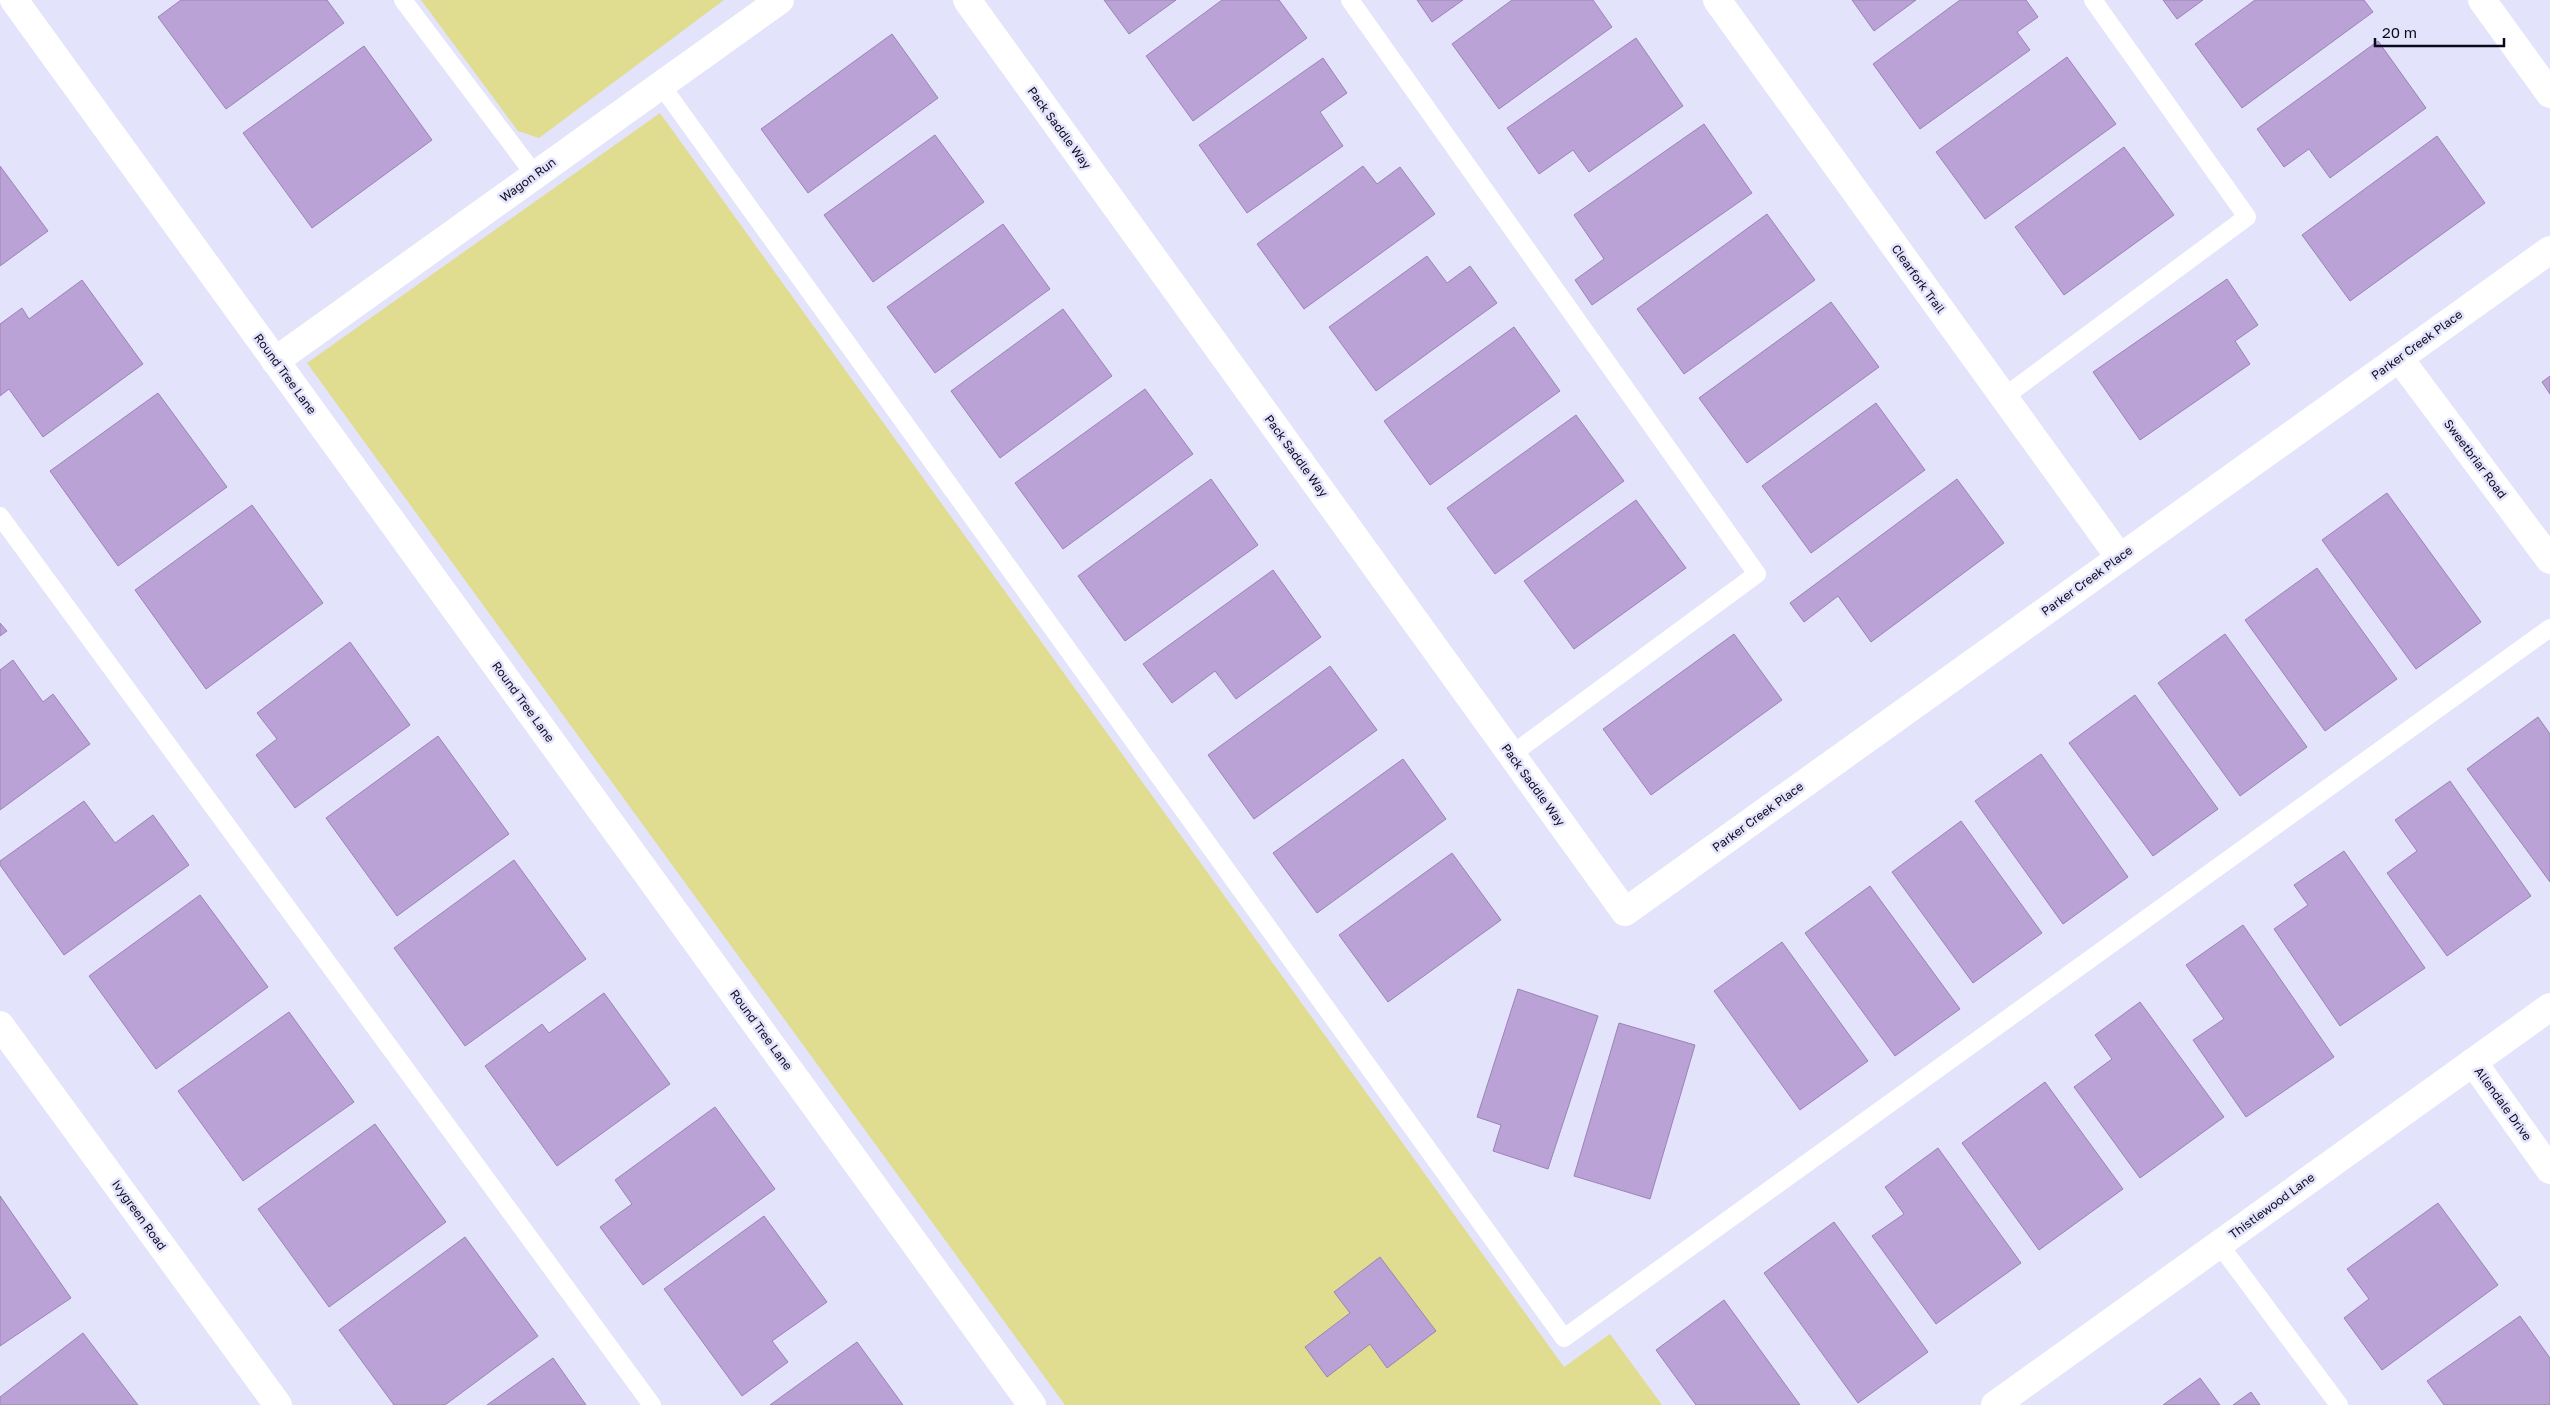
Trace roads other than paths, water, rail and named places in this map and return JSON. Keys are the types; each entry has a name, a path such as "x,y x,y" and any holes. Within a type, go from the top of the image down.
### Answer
{"street":[{"name":"Round Tree Lane","path":"14,0 1032,1405"},
{"name":"Wagon Run","path":"275,361 780,0"},
{"name":"Pack Saddle Way","path":"967,0 1625,912"},
{"name":"Clearfork Trail","path":"1717,0 2120,558"},
{"path":"2482,0 2550,94"},
{"name":"Parker Creek Place","path":"1625,912 2550,250"},
{"name":"Sweetbriar Road","path":"2399,358 2550,560"},
{"name":"Thistlewood Lane","path":"1995,1405 2550,1007"},
{"name":"Ivygreen Road","path":"0,1025 278,1405"},
{"name":"Allendale Drive","path":"2473,1062 2550,1170"}],"lane":[{"path":"403,0 535,175"},
{"path":"1350,0 1757,574 1511,755"},
{"path":"2004,397 2247,217 2093,0"},
{"path":"661,85 1564,1338 2550,628"},
{"path":"0,516 652,1405"},
{"path":"2219,1244 2338,1405"}]}
